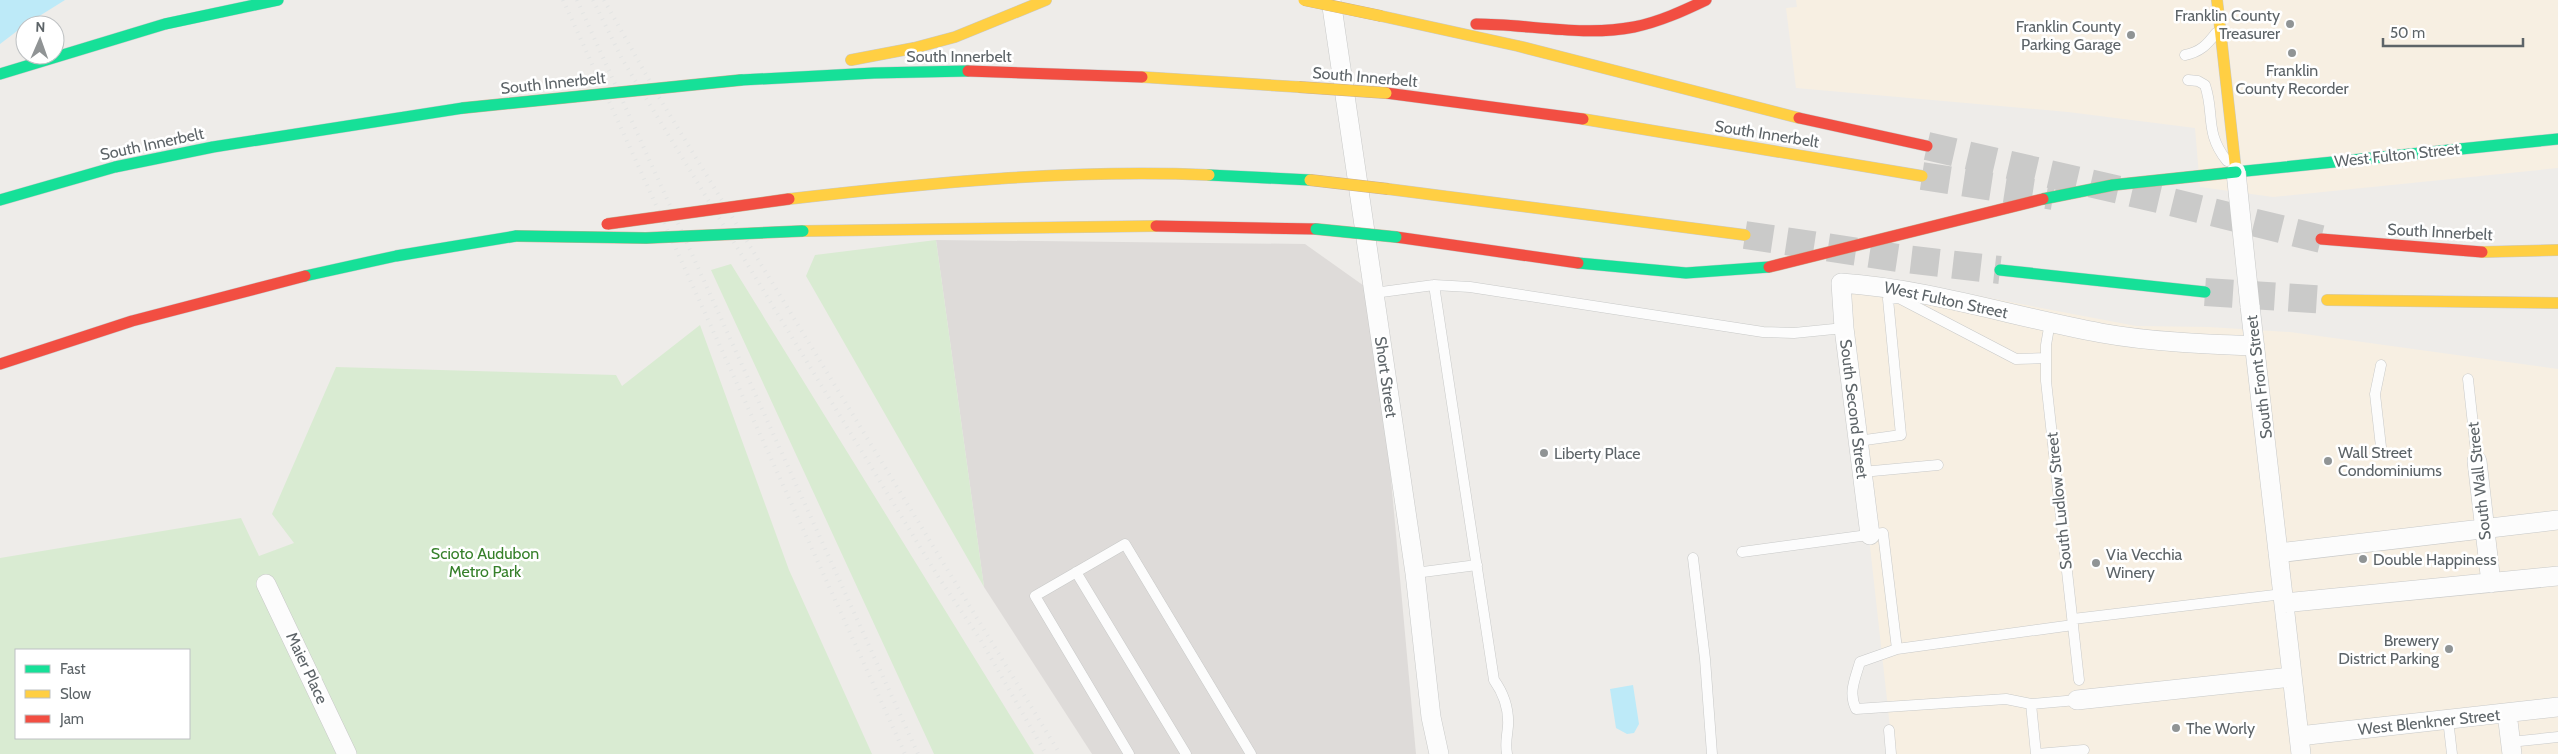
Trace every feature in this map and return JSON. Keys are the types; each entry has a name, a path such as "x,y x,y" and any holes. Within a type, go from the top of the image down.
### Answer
{"main road":[{"path":"0,74 165,24 278,0"},
{"path":"741,80 914,48 955,37 1046,0"},
{"path":"1304,0 1547,52 1778,113 1927,146"},
{"path":"1439,28 1504,24 1566,30 1623,29 1650,24 1706,0"},
{"name":"South Front Street","path":"2217,0 2236,172"},
{"name":"South Innerbelt","path":"0,200 115,167 204,149 463,108 741,80 853,73 954,71 1154,77 1386,93 1569,118 1922,176"},
{"name":"West Fulton Street","path":"516,236 646,238 802,231 1117,226 1316,229 1396,237 1625,269 1672,274 1727,274 1770,267 2004,206 2114,185 2558,139"},
{"path":"0,364 73,338 214,297 357,264 516,236 788,199 960,180 1080,174 1196,173 1310,180 1745,235"},
{"name":"South Innerbelt","path":"2320,239 2468,252 2558,250"},
{"path":"2000,270 2205,292"},
{"path":"2327,300 2460,304 2558,303"}],"street":[{"name":"Short Street","path":"1330,0 1414,573 1431,717 1439,754"},
{"name":"South Front Street","path":"2236,172 2300,745"},
{"name":"West Fulton Street","path":"1841,283 1876,286 1954,300 2121,336 2255,346"},
{"name":"South Second Street","path":"1841,283 1844,328 1870,535"},
{"name":"South Wall Street","path":"2477,461 2491,583"},
{"path":"2278,553 2558,520"},
{"path":"2284,598 2491,583 2558,576"},
{"name":"Maier Place","path":"266,584 347,754"},
{"path":"2076,700 2292,677"},
{"name":"West Blenkner Street","path":"2300,745 2448,719 2558,707"},
{"path":"2507,713 2511,748"}],"lane":[{"path":"2185,56 2196,53 2206,46 2220,28"},
{"path":"2188,80 2198,80 2205,85 2210,126 2219,150 2236,172"},
{"path":"1374,293 1434,286 1470,287 1763,332 1794,333 1844,328"},
{"path":"1434,286 1494,680 1504,694 1508,725 1505,744 1507,754"},
{"path":"1858,441 1901,436 1888,299 1899,298 2016,359 2046,358"},
{"name":"South Ludlow Street","path":"2050,322 2046,358 2047,391 2079,680"},
{"path":"2381,365 2375,394 2381,447"},
{"name":"South Wall Street","path":"2468,379 2477,461"},
{"path":"1862,472 1938,465"},
{"path":"1742,552 1883,533 1897,648"},
{"path":"1129,754 1035,596 1125,544 1251,754"},
{"path":"1693,558 1705,659 1712,754"},
{"path":"1414,573 1477,565"},
{"path":"1076,572 1186,754"},
{"path":"2076,700 2031,704 2006,699 1856,710 1851,692 1860,662 1897,648 2073,622 2284,598"},
{"path":"2031,704 2037,754 2084,750"},
{"path":"2448,719 2452,754"},
{"path":"1889,730 1892,754"},
{"path":"2511,748 2558,737"}],"shaded area":[{"path":"1796,0 2558,0 2558,168 2273,197 2200,187 2195,128 2068,112 1796,88 1786,8 1797,7"},
{"path":"936,240 1305,244 1374,293 1416,754 1092,754 984,587"},
{"path":"1840,276 1873,276 2136,326 2209,327 2290,332 2558,369 2558,754 1893,754"}],"green space":[{"path":"936,240 984,587 806,276 815,255"},
{"path":"731,264 1034,754 934,754 711,270"},
{"name":"Scioto Audubon Metro Park","path":"700,325 789,570 872,754 0,754 0,558 241,518 259,556 294,543 272,514 336,367 616,375 622,386"}],"water":[{"path":"0,0 65,0 41,15 15,15 15,33 0,44"},
{"path":"1633,685 1639,724 1634,733 1627,734 1616,728 1610,689"}],"tunnel":[{"path":"1927,146 2163,200 2321,239"},
{"path":"1922,176 2053,196"},
{"path":"1745,235 1905,259 2000,270"},
{"path":"2205,292 2327,300"}],"railway":[{"path":"563,0 905,754"},
{"path":"577,0 918,754"},
{"path":"593,0 622,59 939,578 980,639 1046,754"},
{"path":"604,0 657,94 1060,754"}],"traffic: fast":[{"path":"0,74 165,24 278,0"},
{"path":"741,80 874,73 968,71"},
{"path":"463,108 741,80"},
{"path":"0,200 115,167 213,147 463,108"},
{"path":"2236,172 2558,139"},
{"path":"2043,199 2113,185 2236,172"},
{"path":"1209,175 1310,180"},
{"path":"1316,229 1396,237"},
{"path":"516,236 646,238 803,231"},
{"path":"305,276 396,256 516,236"},
{"path":"1578,263 1686,273 1769,267"},
{"path":"2000,270 2205,292"}],"traffic: slow":[{"path":"851,60 914,48 955,37 1046,0"},
{"path":"1304,0 1381,16"},
{"path":"2217,0 2236,172"},
{"path":"1381,16 1518,46 1799,118"},
{"path":"1142,77 1299,87"},
{"path":"1299,87 1386,93"},
{"path":"1583,119 1922,176"},
{"path":"789,199 998,179 1103,174 1209,175"},
{"path":"1310,180 1388,189"},
{"path":"1388,189 1745,235"},
{"path":"803,231 1156,226"},
{"path":"2482,252 2558,250"},
{"path":"2327,300 2558,303"}],"traffic: jam":[{"path":"1476,24 1595,31 1614,30 1653,22 1706,0"},
{"path":"968,71 1142,77"},
{"path":"1386,93 1583,119"},
{"path":"1799,118 1927,146"},
{"path":"607,224 789,199"},
{"path":"1769,267 2043,199"},
{"path":"1156,226 1316,229"},
{"path":"1396,237 1578,263"},
{"path":"2321,239 2482,252"},
{"path":"0,364 132,321 305,276"}],"place":[{"name":"Franklin County Treasurer","path":"2290,24"},
{"name":"Franklin County Parking Garage","path":"2131,35"},
{"name":"Franklin County Recorder","path":"2292,53"},
{"name":"Liberty Place","path":"1544,453"},
{"name":"Wall Street Condominiums","path":"2328,461"},
{"name":"Double Happiness","path":"2363,559"},
{"name":"Via Vecchia Winery","path":"2096,563"},
{"name":"Brewery District Parking","path":"2449,649"},
{"name":"The Worly","path":"2176,728"}]}
